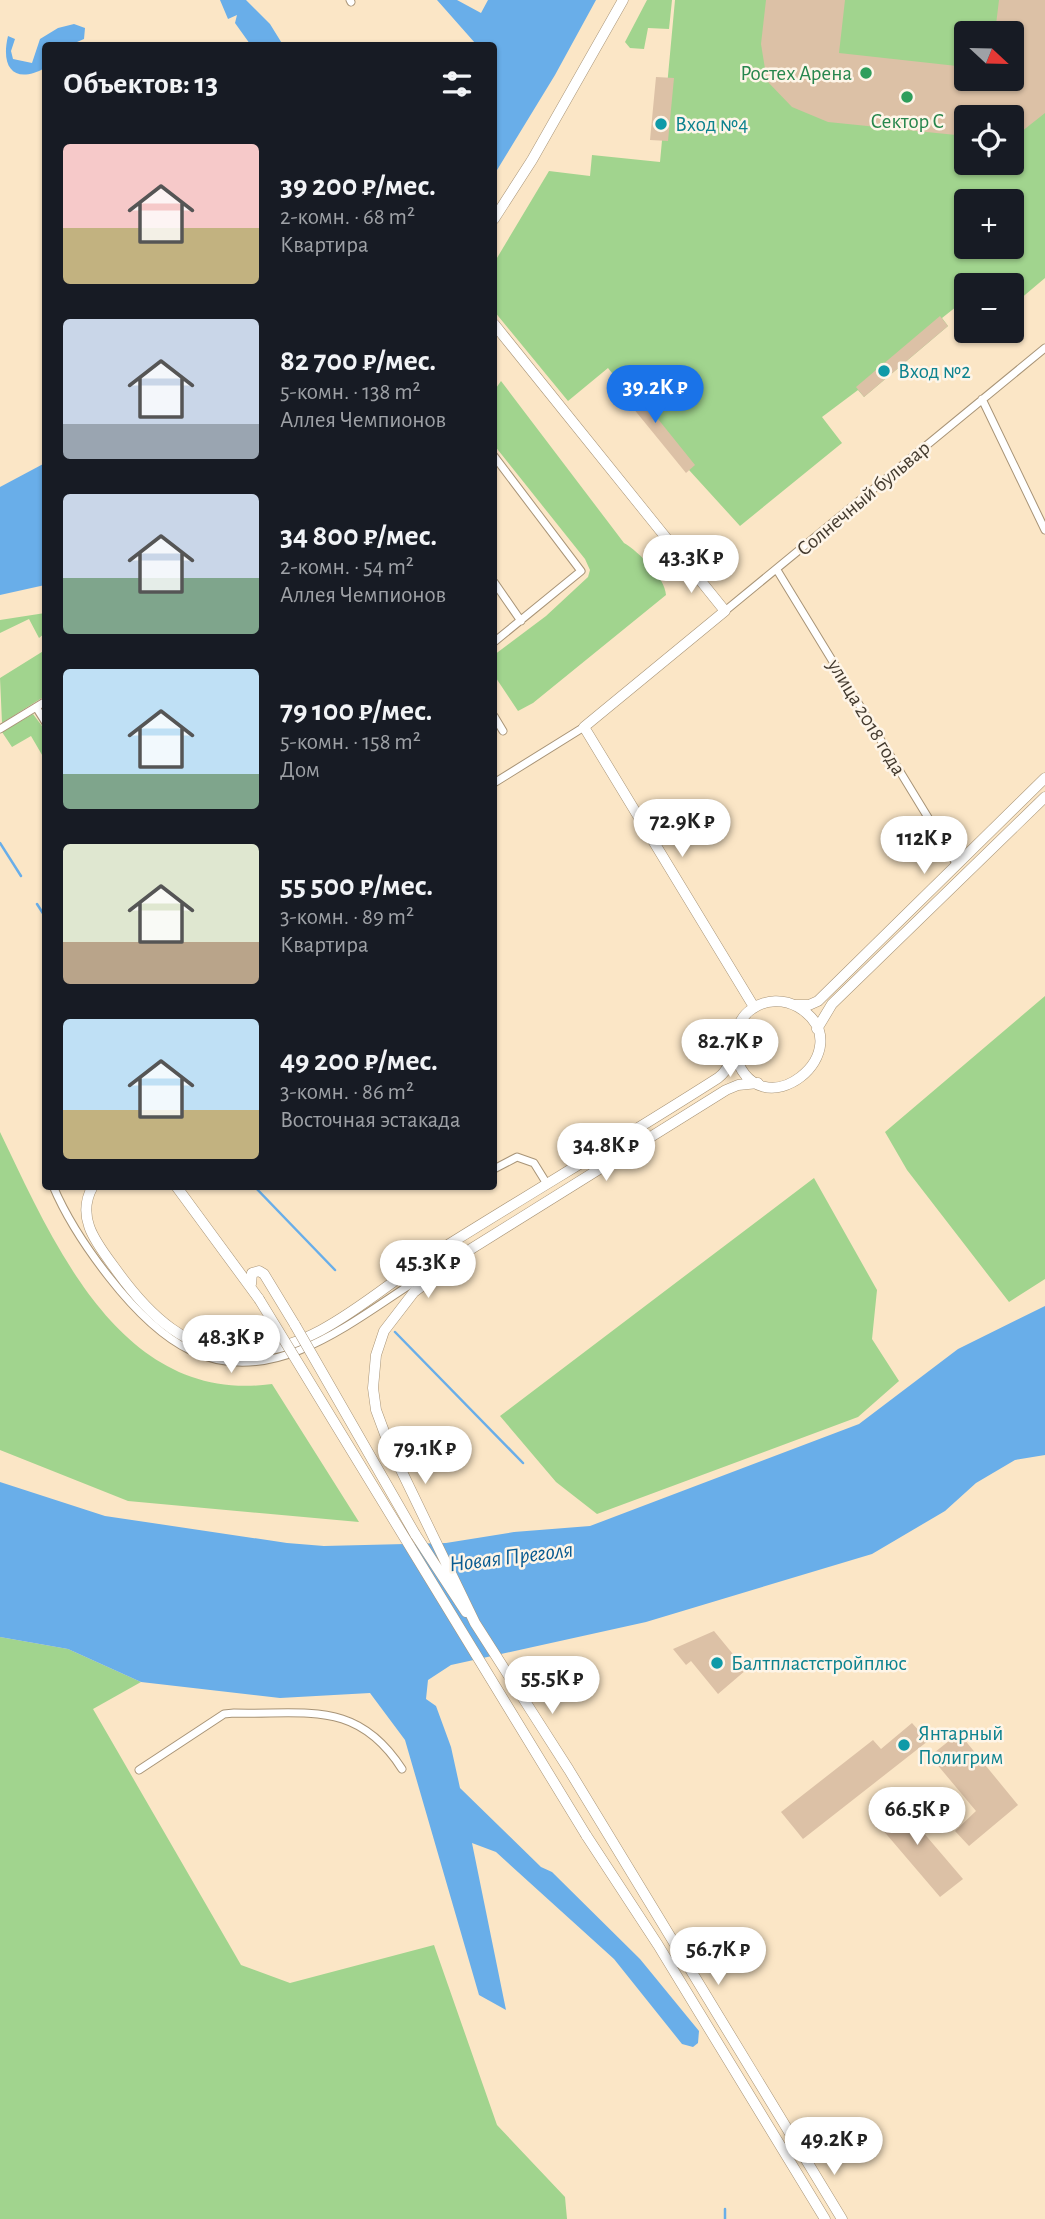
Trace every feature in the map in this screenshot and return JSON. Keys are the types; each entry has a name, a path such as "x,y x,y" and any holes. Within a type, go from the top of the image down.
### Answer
{"main road":[{"path":"497,214 532,160 623,0"},
{"path":"497,328 725,611"},
{"name":"Солнечный бульвар","path":"584,727 725,611"},
{"path":"584,727 754,1007"},
{"path":"92,1190 86,1209 88,1226 131,1290 150,1312 172,1330 213,1348 257,1351 284,1346 306,1337 433,1254 718,1078 730,1064 737,1026 754,1007 778,1001 809,1005 818,1001 1045,778"},
{"path":"817,1029 832,1004 1045,797"},
{"path":"795,1005 808,1015 817,1029 818,1054 805,1076 783,1087 748,1083 726,1090 471,1250 405,1301 384,1331 378,1346 373,1388 379,1420 475,1623 603,1825 842,2219"},
{"path":"734,1051 740,1066 758,1083"},
{"path":"179,1190 251,1285 586,1835 659,1945 825,2219"},
{"path":"251,1285 252,1273 259,1271 273,1290 415,1534 457,1602 475,1623"}],"street":[{"name":"Солнечный бульвар","path":"725,611 1045,348"},
{"path":"982,399 1045,530"},
{"path":"497,460 580,570 497,640"},
{"name":"улица 2018 года","path":"776,570 957,865"},
{"path":"497,586 521,621"},
{"path":"0,729 42,703"},
{"path":"36,707 42,717"},
{"path":"497,721 503,731"},
{"name":"Солнечный бульвар","path":"497,781 584,727"},
{"path":"497,1167 517,1157 534,1163 547,1184"},
{"path":"55,1190 83,1242 148,1323 187,1349 230,1361 269,1359 310,1345 429,1271 471,1250"},
{"path":"139,1770 224,1714 234,1713 338,1716 358,1723 374,1735 390,1750 402,1769"}],"green space":[{"path":"647,0 672,0 669,29 648,28 644,49 630,48 625,42"},
{"name":"Ростех Арена","path":"675,0 1045,0 1045,278 1024,296 1024,273 954,273 954,308 942,318 948,326 864,397 858,390 822,417 842,443 740,526 689,470 608,368 568,401 497,315 497,258 549,171 590,176 592,155 660,162"},
{"path":"501,381 624,543 637,552 656,573 666,595 533,703 518,711 497,680 497,653 546,616 588,577 590,570 585,559 497,449 497,387"},
{"path":"42,613 42,636 39,638 29,619 0,633 0,620"},
{"path":"42,652 42,698 2,723 0,678"},
{"path":"33,714 42,726 42,755 31,736 12,747 2,732"},
{"path":"1045,996 1045,1279 1009,1302 907,1170 885,1132"},
{"path":"0,1132 44,1222 70,1266 100,1308 134,1343 173,1369 219,1384 272,1384 359,1522 128,1501 0,1450"},
{"path":"814,1178 877,1290 872,1339 899,1381 858,1417 597,1514 556,1482 500,1416"},
{"path":"0,1637 68,1649 141,1682 93,1709 241,1965 290,1983 434,1945 497,2125 565,2197 567,2219 0,2219"}],"water":[{"path":"220,0 246,0 270,24 281,42 249,42 235,23 237,15 228,19"},
{"path":"437,0 457,0 481,13 488,0 596,0 555,75 497,170 497,42 474,42"},
{"path":"74,24 85,28 84,39 77,42 42,42 42,70 26,75 13,71 6,58 8,36 15,39 11,51 13,59 32,63 40,39 58,28"},
{"path":"42,465 42,586 0,595 0,487"},
{"name":"Новая Преголя","path":"1045,1306 1045,1455 1015,1460 976,1483 945,1511 872,1554 646,1622 451,1665 428,1680 426,1699 436,1706 451,1747 460,1788 541,1867 552,1872 640,1959 699,2031 698,2043 693,2047 682,2044 614,1959 496,1852 472,1843 506,2010 479,1995 405,1740 370,1693 280,1698 141,1682 68,1649 0,1637 0,1482 105,1516 324,1546 446,1543 514,1532 590,1526 859,1424 958,1349"}],"building":[{"name":"Ростех Арена","path":"766,0 845,0 839,53 954,66 954,91 1024,91 1024,21 996,21 999,0 1045,0 1045,113 1024,130 1024,105 954,105 954,135 828,122 792,107 767,81 761,44"},
{"name":"Вход №4","path":"656,77 674,78 668,141 650,140"},
{"name":"Вход №2","path":"940,316 948,326 864,397 856,387"},
{"path":"625,378 695,465 686,473 615,386"},
{"name":"Балтпластстройплюс","path":"714,1631 746,1670 718,1694 691,1661 686,1665 673,1649"},
{"path":"912,1723 928,1741 803,1839 781,1812 873,1740 881,1749"},
{"path":"959,1733 1018,1805 969,1846 955,1831 976,1811 930,1756"},
{"path":"893,1797 963,1879 940,1897 870,1815"}],"waterway":[{"path":"0,843 21,876"},
{"path":"37,904 42,912"},
{"path":"258,1190 335,1270"},
{"path":"395,1332 523,1463"},
{"path":"725,2209 725,2219"}],"place":[{"name":"Ростех Арена","path":"866,73"},
{"name":"Сектор C","path":"907,97"},
{"name":"Вход №4","path":"661,124"},
{"name":"Вход №2","path":"884,371"},
{"name":"Балтпластстройплюс","path":"717,1663"},
{"name":"Янтарный Полигрим","path":"904,1745"}]}
